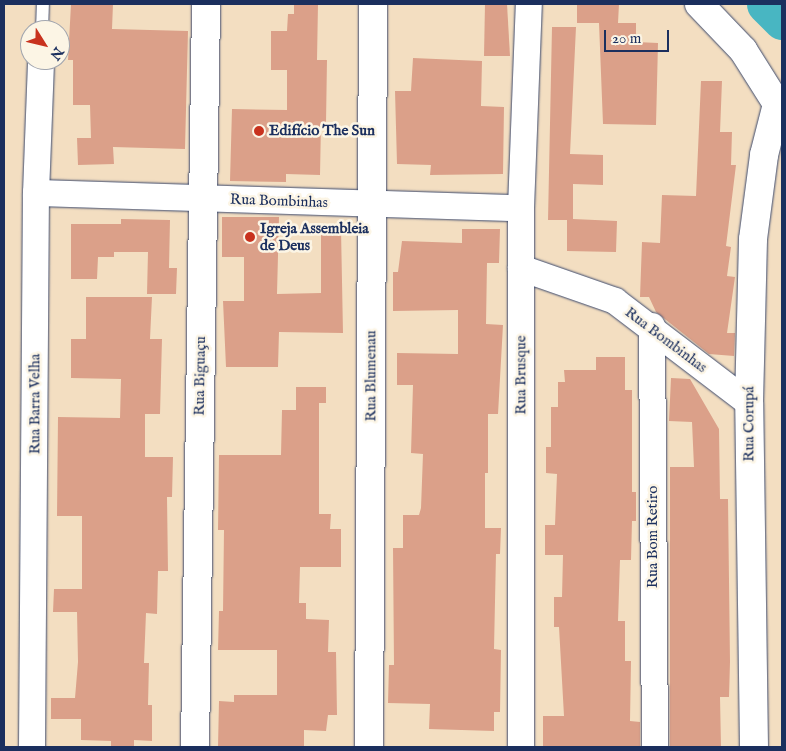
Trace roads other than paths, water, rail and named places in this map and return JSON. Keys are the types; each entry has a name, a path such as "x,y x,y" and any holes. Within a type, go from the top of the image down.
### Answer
{"street":[{"name":"Rua Biguaçu","path":"195,747 206,4"},
{"name":"Rua Blumenau","path":"369,747 373,4"},
{"name":"Rua Brusque","path":"521,747 521,208 529,4"},
{"path":"699,4 743,50 779,112"},
{"name":"Rua Barra Velha","path":"32,747 36,193 42,70"},
{"name":"Rua Corupá","path":"754,747 748,404 753,239 764,155 779,112"},
{"name":"Rua Bombinhas","path":"36,193 521,208"},
{"name":"Rua Bombinhas","path":"521,268 599,294 652,326 748,404"},
{"name":"Rua Bom Retiro","path":"652,326 655,747"}],"lane":[{"path":"42,20 43,4"}],"waterway":[{"path":"766,4 782,20"}],"place":[{"name":"Edifício The Sun","path":"259,131"},
{"name":"Igreja Assembleia de Deus","path":"250,237"}]}
